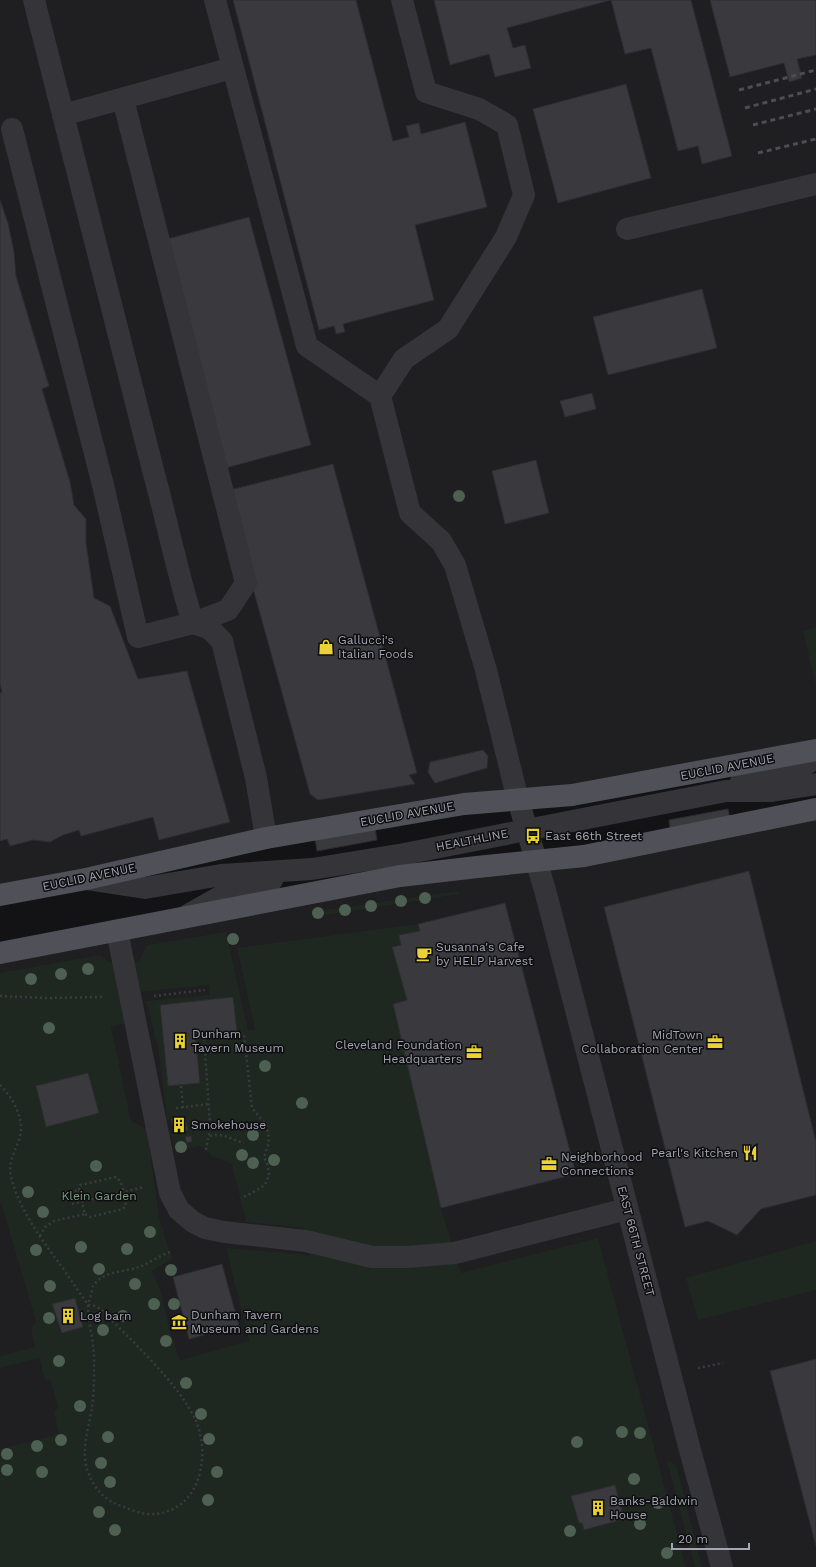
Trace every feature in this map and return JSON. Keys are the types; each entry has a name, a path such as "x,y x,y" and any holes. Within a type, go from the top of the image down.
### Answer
{"main road":[{"name":"EUCLID AVENUE","path":"0,896 86,879 266,838 464,804 572,795 816,750"},
{"path":"0,953 400,876 536,860 584,856 816,808"}],"street":[{"path":"34,0 117,334 158,486 185,598 193,623"},
{"path":"215,0 307,346 380,396 404,358 448,329 506,237 524,195 507,125 479,109 426,92 402,0"},
{"path":"63,115 232,68"},
{"path":"12,129 103,485 138,637 193,623 228,610 246,583 122,99"},
{"path":"627,229 816,184"},
{"name":"EAST 66TH STREET","path":"380,396 410,513 441,541 455,564 486,670 518,800 536,860 722,1567"},
{"path":"193,623 210,629 222,641 256,778 266,838"},
{"name":"HEALTHLINE","path":"726,791 748,780 801,768 816,757"},
{"name":"HEALTHLINE","path":"86,879 145,888 221,875 312,869 404,854 726,791 772,791 816,784"},
{"name":"HEALTHLINE","path":"180,919 224,894 312,869"},
{"path":"118,931 170,1193 178,1210 193,1222 205,1228 224,1232 306,1241 372,1257 407,1257 455,1253 627,1209"}],"path":[{"path":"0,996 46,998 131,998 205,990"},
{"path":"206,1150 210,1136 204,1037 244,1034 252,1108 266,1125 268,1132 269,1143 264,1157 268,1166 269,1175 264,1185 241,1198"},
{"path":"0,1084 8,1093 16,1107 20,1123 19,1138 12,1153 10,1165 11,1177 29,1218 40,1237 88,1305 101,1309 160,1371 185,1402 196,1420 201,1437 203,1455 200,1475 193,1492 179,1505 167,1511 148,1514 114,1504 103,1497 88,1472 85,1456 93,1406 94,1358 88,1305 94,1286 102,1278 126,1269 137,1268 170,1252"},
{"path":"181,1086 183,1108"},
{"path":"172,1109 209,1104"},
{"path":"210,1136 216,1134 224,1135 244,1143"},
{"path":"40,1237 45,1227 54,1221 85,1214 90,1217 123,1209 126,1204 120,1180 116,1176 80,1185 85,1214"},
{"path":"72,1204 146,1187"},
{"path":"64,1193 80,1190"},
{"path":"698,1368 723,1363"}],"shaded area":[{"path":"0,0 816,0 816,750 0,895"},
{"path":"816,808 816,1567 0,1567 0,953"}],"green space":[{"path":"816,627 816,686 803,631"},
{"path":"458,891 460,894 313,917 312,912"},
{"name":"Klein Garden","path":"418,924 420,931 401,945 392,947 407,1000 393,1004 441,1208 461,1273 598,1238 686,1567 0,1567 0,1449 59,1434 54,1412 58,1408 51,1381 45,1380 39,1358 0,1368 0,1356 35,1347 31,1329 36,1322 0,1202 0,973 99,955 118,967 126,1023 111,1027 131,1121 147,1129 159,1217 172,1259 152,1271 162,1295 169,1328 180,1360 249,1341 226,1248 310,1255 303,1228 246,1222 232,1164 211,1156 206,1150 199,1146 176,1152 170,1134 188,1130 185,1117 167,1120 159,1052 146,1001 209,995 210,985 138,992 132,963 139,961 147,945 226,932 248,1030 255,1030 237,948","holes":["233,997 237,1031 195,1034 200,1083 168,1086 160,1005"]},
{"path":"816,1241 816,1290 698,1320 686,1278"},
{"path":"667,1461 675,1464 678,1471 702,1567 695,1567"}],"building":[{"path":"233,0 356,0 393,141 409,137 406,126 419,123 421,134 465,122 487,207 415,225 434,300 343,324 345,332 336,334 334,326 319,330"},
{"path":"434,0 611,0 507,28 513,48 525,45 531,68 495,77 489,54 450,65"},
{"path":"611,0 691,0 732,156 702,164 698,146 678,151 651,48 625,54"},
{"path":"710,0 816,0 816,55 797,59 802,78 789,82 784,63 730,77"},
{"path":"626,84 651,178 558,203 533,109"},
{"path":"0,200 8,223 14,252 16,276 49,386 42,389 70,482 74,505 86,519 86,543 94,598 110,606 138,679 187,671 230,822 159,840 153,817 81,836 79,830 63,835 50,842 33,840 10,846 7,839 0,841 0,693 2,692 0,684"},
{"path":"249,217 311,445 222,469 160,241"},
{"path":"702,289 717,348 608,375 593,317"},
{"path":"592,393 596,409 565,417 560,401"},
{"path":"536,460 549,513 505,524 492,471"},
{"name":"Gallucci's Italian Foods","path":"333,464 417,773 409,775 415,784 318,800 310,794 226,491"},
{"path":"483,750 488,756 487,768 435,783 428,772 430,762"},
{"path":"728,809 730,819 670,828 669,820"},
{"path":"375,828 377,840 317,851 315,838"},
{"name":"MidTown Collaboration Center","path":"749,871 816,1142 816,1195 761,1209 737,1235 708,1221 685,1227 604,907"},
{"name":"Cleveland Foundation Headquarters","path":"505,903 576,1174 441,1208 393,1004 407,1000 392,947 401,945 399,935 420,931 418,924"},
{"name":"Dunham Tavern Museum","path":"233,997 237,1031 195,1034 200,1083 168,1086 160,1005"},
{"path":"88,1073 99,1113 46,1127 36,1086"},
{"name":"Smokehouse","path":"185,1117 188,1130 174,1133 171,1119"},
{"path":"191,1136 192,1141 187,1143 185,1137"},
{"path":"222,1264 239,1326 189,1339 173,1277"},
{"name":"Log barn","path":"75,1298 83,1327 62,1333 52,1304"},
{"path":"816,1359 816,1546 770,1371"},
{"name":"Banks-Baldwin House","path":"615,1485 624,1519 584,1530 582,1523 579,1523 571,1496"}],"railway":[{"path":"739,90 816,70"},
{"path":"745,108 816,89"},
{"path":"753,125 816,109"},
{"path":"758,153 816,139"}],"place":[{"name":"Gallucci's Italian Foods","path":"326,647"},
{"name":"East 66th Street","path":"533,836"},
{"name":"Susanna's Cafe by HELP Harvest","path":"424,954"},
{"name":"Dunham Tavern Museum","path":"180,1041"},
{"name":"MidTown Collaboration Center","path":"715,1042"},
{"name":"Cleveland Foundation Headquarters","path":"474,1052"},
{"name":"Smokehouse","path":"179,1125"},
{"name":"Pearl's Kitchen","path":"750,1153"},
{"name":"Neighborhood Connections","path":"549,1164"},
{"name":"Log barn","path":"68,1316"},
{"name":"Dunham Tavern Museum and Gardens","path":"179,1322"},
{"name":"Banks-Baldwin House","path":"598,1508"}]}
